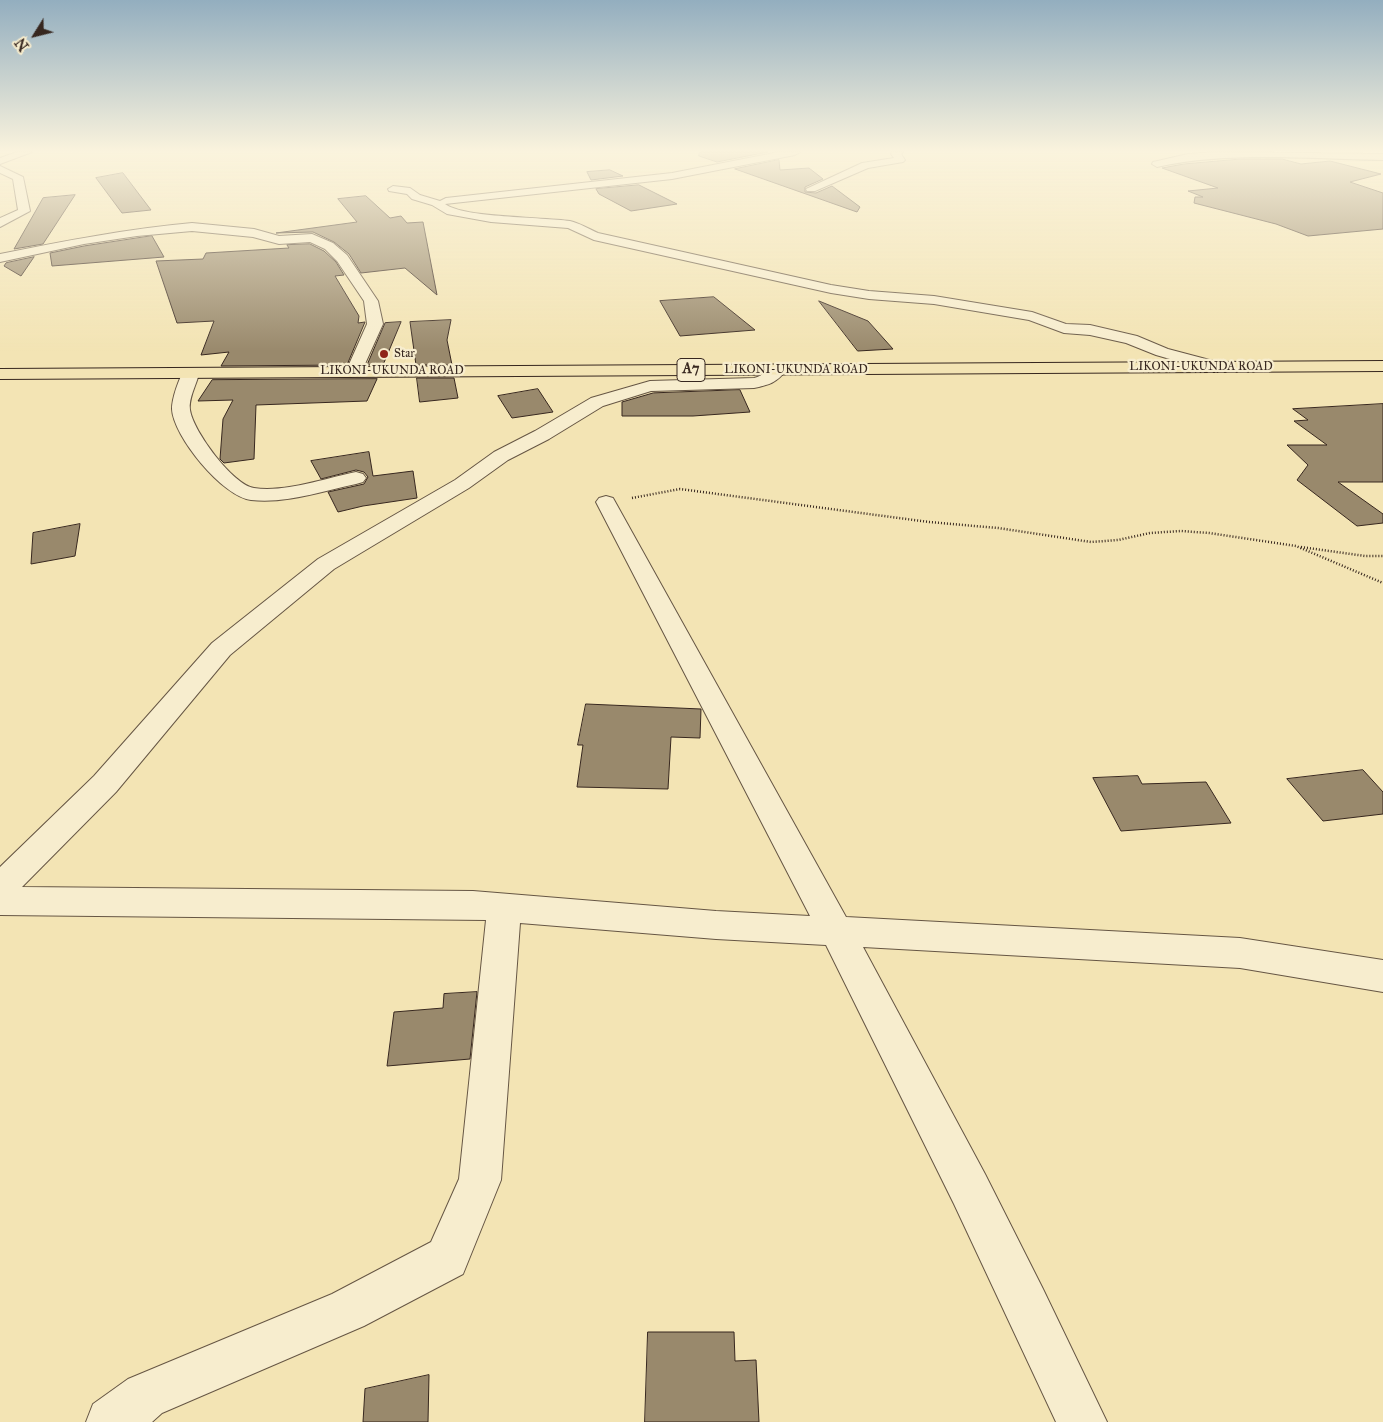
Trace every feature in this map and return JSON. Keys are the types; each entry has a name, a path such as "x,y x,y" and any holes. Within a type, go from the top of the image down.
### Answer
{"highway":[{"name":"LIKONI-UKUNDA ROAD","path":"0,374 1383,366"}],"street":[{"path":"495,218 570,225 594,236 831,289 877,296 934,300 1032,316 1064,328 1090,330 1131,339 1162,352 1215,367"},
{"path":"0,258 84,240 137,232 192,227 254,234 279,240 312,238 329,246 342,258 371,300 375,324 354,371"},
{"path":"0,888 105,784 221,649 326,564 462,484 501,456 542,435 596,402 650,386 754,383 768,380 778,370"},
{"path":"191,373 181,409 193,438 221,475 248,494 279,493 356,478"},
{"path":"606,502 837,932 1040,1332 1082,1422"},
{"path":"0,901 473,905 716,925 1240,953 1383,976"},
{"path":"110,1422 146,1396 348,1310 447,1258 480,1180 504,908"}],"path":[{"path":"606,502 680,490 759,498 929,522 998,528 1091,542 1118,540 1150,533 1181,531 1209,533 1365,556 1383,556"},
{"path":"1296,546 1383,583"}],"building":[{"path":"31,218 60,218 43,244 14,249"},
{"path":"354,218 403,218 407,223 423,222 437,295 405,268 361,273 349,254 334,242 313,232 276,233 357,222"},
{"path":"1254,218 1383,218 1383,229 1308,236"},
{"path":"152,236 164,257 52,266 50,253"},
{"path":"310,244 324,251 336,262 344,275 335,276 359,316 358,323 365,322 347,365 221,366 229,352 201,355 214,321 177,323 156,261 203,259 206,253 289,248 287,245"},
{"path":"34,257 21,276 4,266 6,263"},
{"path":"714,297 755,330 680,336 660,301"},
{"path":"819,301 868,321 893,349 858,351"},
{"path":"451,320 447,340 452,365 416,365 410,322"},
{"path":"401,322 383,365 367,365 385,323"},
{"path":"417,378 454,378 458,398 420,402"},
{"path":"377,379 367,401 256,405 254,459 224,463 220,459 223,419 233,400 198,401 212,380"},
{"path":"538,389 553,412 512,418 498,396"},
{"path":"740,390 750,412 693,416 622,416 622,402 653,393"},
{"path":"1383,404 1383,482 1338,482 1383,514 1383,523 1357,526 1297,480 1308,465 1287,445 1327,445 1294,421 1308,420 1293,409"},
{"path":"369,452 373,476 413,471 417,498 363,506 338,512 328,492 364,484 368,477 364,472 356,470 321,479 311,461"},
{"path":"80,524 75,556 31,564 33,533"},
{"path":"586,704 701,709 700,738 671,737 668,789 577,787 583,745 578,745"},
{"path":"1363,770 1383,792 1383,814 1323,821 1287,779"},
{"path":"1138,776 1142,784 1206,782 1231,823 1121,831 1093,778"},
{"path":"477,992 470,1059 387,1066 394,1012 443,1008 444,994"},
{"path":"648,1332 734,1332 735,1361 756,1360 759,1422 645,1422"},
{"path":"429,1375 428,1422 363,1422 365,1389"}],"place":[{"name":"Star","path":"384,354"}]}
